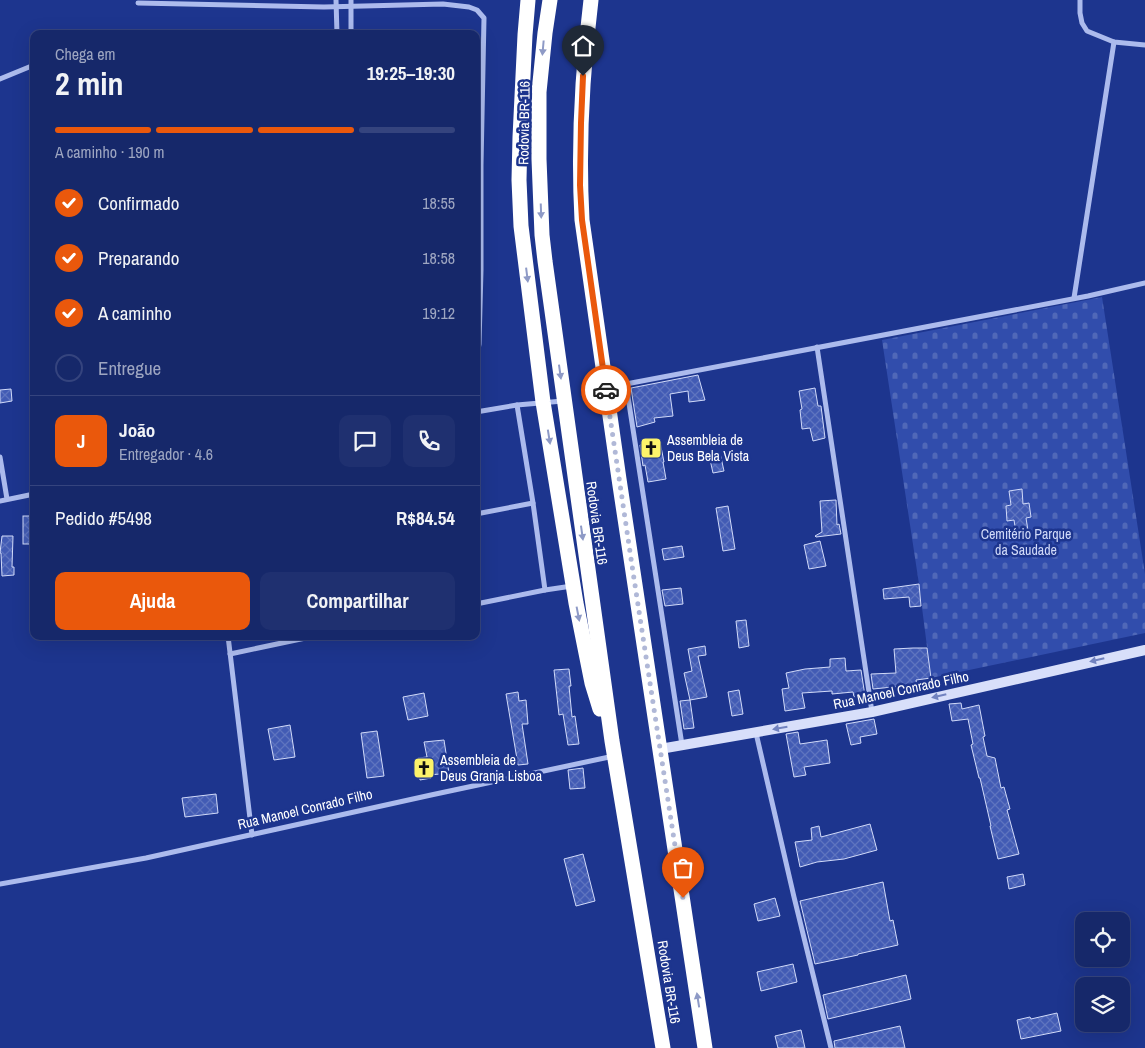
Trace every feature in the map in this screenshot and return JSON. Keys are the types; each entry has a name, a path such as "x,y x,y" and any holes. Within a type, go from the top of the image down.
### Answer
{"highway":[{"path":"528,0 520,137 519,180 522,226 543,402 573,586 592,683 613,749"},
{"name":"Rodovia BR-116","path":"550,0 539,92 542,235 613,749 663,1048"},
{"name":"Rodovia BR-116","path":"591,0 582,91 580,185 582,220 705,1048"}],"street":[{"path":"336,0 336,30"},
{"path":"1080,0 1082,23 1087,31 1114,42 1145,45"},
{"path":"138,3 336,7 351,3 443,4 470,7 477,10 484,18 480,140"},
{"path":"351,3 351,30"},
{"path":"1074,298 1114,42"},
{"path":"0,79 30,67"},
{"path":"605,381 626,384 1145,283"},
{"path":"817,347 872,712"},
{"path":"626,384 682,745"},
{"path":"480,411 564,400"},
{"path":"517,405 545,590"},
{"path":"0,457 7,499"},
{"path":"0,501 30,495"},
{"path":"480,513 533,503"},
{"path":"480,603 573,586"},
{"path":"228,640 252,835"},
{"path":"230,654 296,640"},
{"name":"Rua Manoel Conrado Filho","path":"660,749 872,712 1145,650"},
{"path":"756,732 794,897 832,1048"},
{"name":"Rua Manoel Conrado Filho","path":"0,884 146,858 252,835 431,795 613,749"}],"green space":[{"name":"Cemitério Parque da Saudade","path":"1102,297 1145,574 1145,633 931,678 919,584 882,340"}],"building":[{"path":"698,375 705,400 689,402 688,391 670,394 673,416 654,418 655,422 637,427 631,388"},
{"path":"815,388 818,406 821,406 825,438 813,441 810,428 802,429 800,410 802,409 799,391"},
{"path":"11,389 12,401 0,403 0,390"},
{"path":"660,442 666,479 648,482 645,465 643,466 640,445"},
{"path":"720,453 724,471 713,473 709,455"},
{"path":"1022,489 1023,504 1029,503 1031,517 1026,518 1029,537 1017,539 1014,520 1007,521 1006,506 1011,505 1009,491"},
{"path":"836,500 837,525 839,524 841,534 816,537 822,532 820,501"},
{"path":"728,506 735,549 723,551 716,508"},
{"path":"23,516 30,516 30,544 23,544"},
{"path":"2,536 13,536 12,567 14,567 14,575 2,576 0,553"},
{"path":"820,541 826,566 809,569 804,545"},
{"path":"682,546 684,557 664,560 662,549"},
{"path":"919,584 921,606 910,607 909,597 884,599 883,589"},
{"path":"681,588 683,604 665,606 662,590"},
{"path":"746,620 749,646 739,648 736,621"},
{"path":"705,646 706,655 698,656 707,697 690,700 684,673 692,671 688,649"},
{"path":"927,648 931,678 916,680 917,687 903,688 903,686 873,689 871,674 896,673 894,649"},
{"path":"845,658 846,671 861,670 865,696 854,697 853,692 832,694 832,691 802,693 805,708 785,711 782,689 789,688 786,673 830,667 830,659"},
{"path":"569,669 572,717 575,716 579,744 568,745 563,714 559,715 554,670"},
{"path":"739,690 743,714 732,716 728,692"},
{"path":"518,692 519,701 526,700 528,724 522,724 528,764 518,765 506,694"},
{"path":"424,693 428,716 408,720 403,697"},
{"path":"690,700 694,728 684,729 680,701"},
{"path":"961,703 962,709 979,705 987,756 995,758 1001,788 1004,787 1010,809 1007,810 1019,854 998,859 971,745 973,744 968,719 952,721 949,704"},
{"path":"874,719 877,734 860,737 861,743 851,745 846,724"},
{"path":"290,725 295,757 274,760 268,729"},
{"path":"377,731 384,776 367,778 361,733"},
{"path":"798,732 800,744 827,740 830,763 804,767 806,775 794,777 786,734"},
{"path":"444,740 449,773 430,775 431,778 420,780 418,758 427,757 424,742"},
{"path":"583,768 585,788 570,789 568,770"},
{"path":"216,794 218,813 185,817 182,798"},
{"path":"870,824 877,850 844,859 817,862 800,867 795,842 812,840 811,828 819,826 821,837"},
{"path":"583,854 595,901 576,906 564,859"},
{"path":"1023,874 1025,885 1009,889 1007,877"},
{"path":"883,882 890,921 893,920 898,945 815,964 800,901"},
{"path":"775,898 780,916 758,921 754,904"},
{"path":"793,964 797,982 761,991 757,972"},
{"path":"906,975 911,999 828,1019 823,995"},
{"path":"1057,1013 1061,1031 1021,1039 1017,1020"},
{"path":"900,1026 905,1048 835,1048 834,1041"},
{"path":"801,1030 805,1048 778,1048 775,1036"}],"way so far":[{"path":"606,390 683,898"}],"place":[{"name":"Assembleia de Deus Bela Vista","path":"651,448"},
{"name":"Assembleia de Deus Granja Lisboa","path":"424,768"}],"route":[{"path":"583,76 580,185 582,220 606,390"}]}
